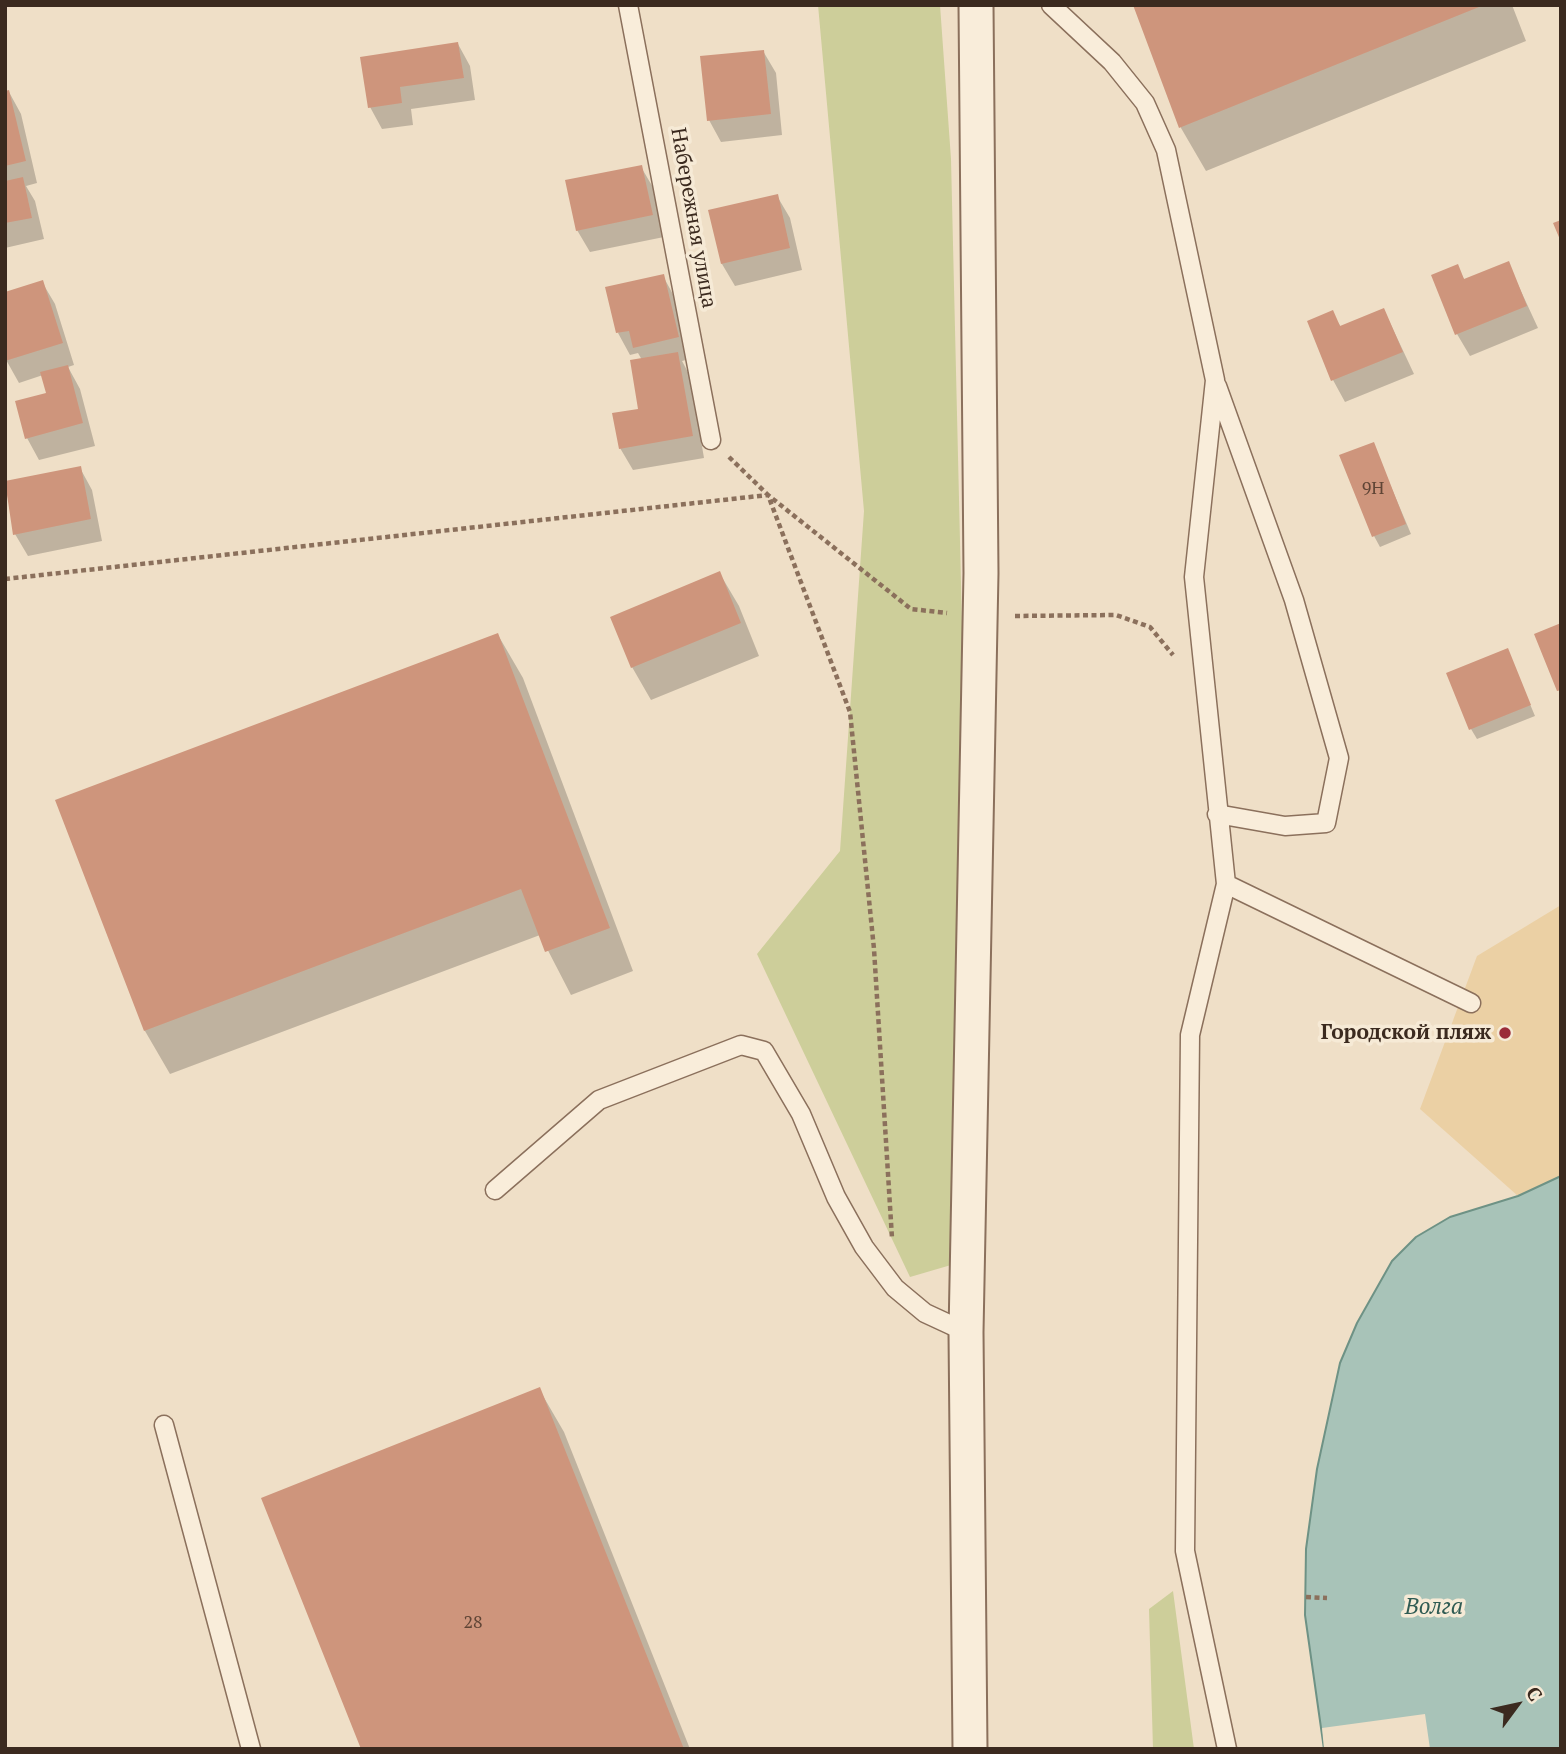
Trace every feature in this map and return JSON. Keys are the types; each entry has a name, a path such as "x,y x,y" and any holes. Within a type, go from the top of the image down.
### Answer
{"street":[{"path":"970,1749 966,1332 981,573 976,5"}],"lane":[{"name":"Набережная улица","path":"628,5 711,440"},
{"path":"1051,5 1112,62 1145,103 1166,150 1215,380 1294,600 1339,758 1326,823 1285,826 1217,814"},
{"path":"1215,380 1194,577 1226,884 1190,1035 1185,1551 1227,1749"},
{"path":"1226,884 1471,1003"},
{"path":"495,1190 599,1100 741,1045 764,1051 802,1114 836,1197 864,1247 895,1288 925,1313 966,1332"},
{"path":"164,1425 251,1749"}],"path":[{"path":"711,440 768,495 850,712 874,949 895,1288"},
{"path":"5,579 768,495"},
{"path":"1306,1597 1327,1598"}],"green space":[{"path":"818,5 940,5 951,159 963,669 951,1265 910,1277 757,954 840,851 864,511"},
{"path":"1173,1591 1194,1749 1153,1749 1149,1609"}],"sand":[{"name":"Городской пляж","path":"1561,905 1561,1176 1518,1196 1420,1109 1477,956"}],"water":[{"name":"Волга","path":"1561,1176 1561,1749 1324,1749 1305,1615 1306,1549 1317,1469 1340,1363 1357,1323 1392,1261 1416,1237 1450,1217 1518,1196"}],"pier":[{"path":"1425,1714 1430,1749 1324,1749 1322,1728"}],"building":[{"path":"1133,5 1484,5 1179,128"},
{"path":"458,42 464,78 400,87 402,103 368,108 360,57"},
{"path":"764,50 771,114 707,121 700,56"},
{"path":"9,90 26,161 5,166 5,91"},
{"path":"642,165 653,215 576,231 565,180"},
{"path":"23,177 32,218 5,223 5,181"},
{"path":"778,194 790,248 721,264 708,210"},
{"path":"1561,220 1561,242 1553,223"},
{"path":"1509,261 1527,306 1455,335 1431,275 1458,264 1464,279"},
{"path":"664,274 679,337 633,348 629,331 616,333 605,287"},
{"path":"43,280 63,343 5,361 5,292"},
{"path":"1384,308 1403,352 1331,381 1307,321 1333,310 1340,326"},
{"path":"678,352 693,436 619,449 612,413 638,409 630,360"},
{"path":"68,365 83,423 25,439 15,401 46,393 40,372"},
{"path":"1374,442 1406,524 1372,537 1339,455"},
{"path":"81,466 91,519 13,535 5,481"},
{"path":"720,571 741,623 631,668 610,617"},
{"path":"1561,623 1561,690 1557,691 1534,634"},
{"path":"498,633 610,928 545,952 521,889 144,1031 55,800"},
{"path":"1508,648 1531,705 1469,730 1446,673"},
{"path":"540,1387 684,1749 361,1749 261,1498"}],"place":[{"name":"Городской пляж","path":"1505,1033"}]}
